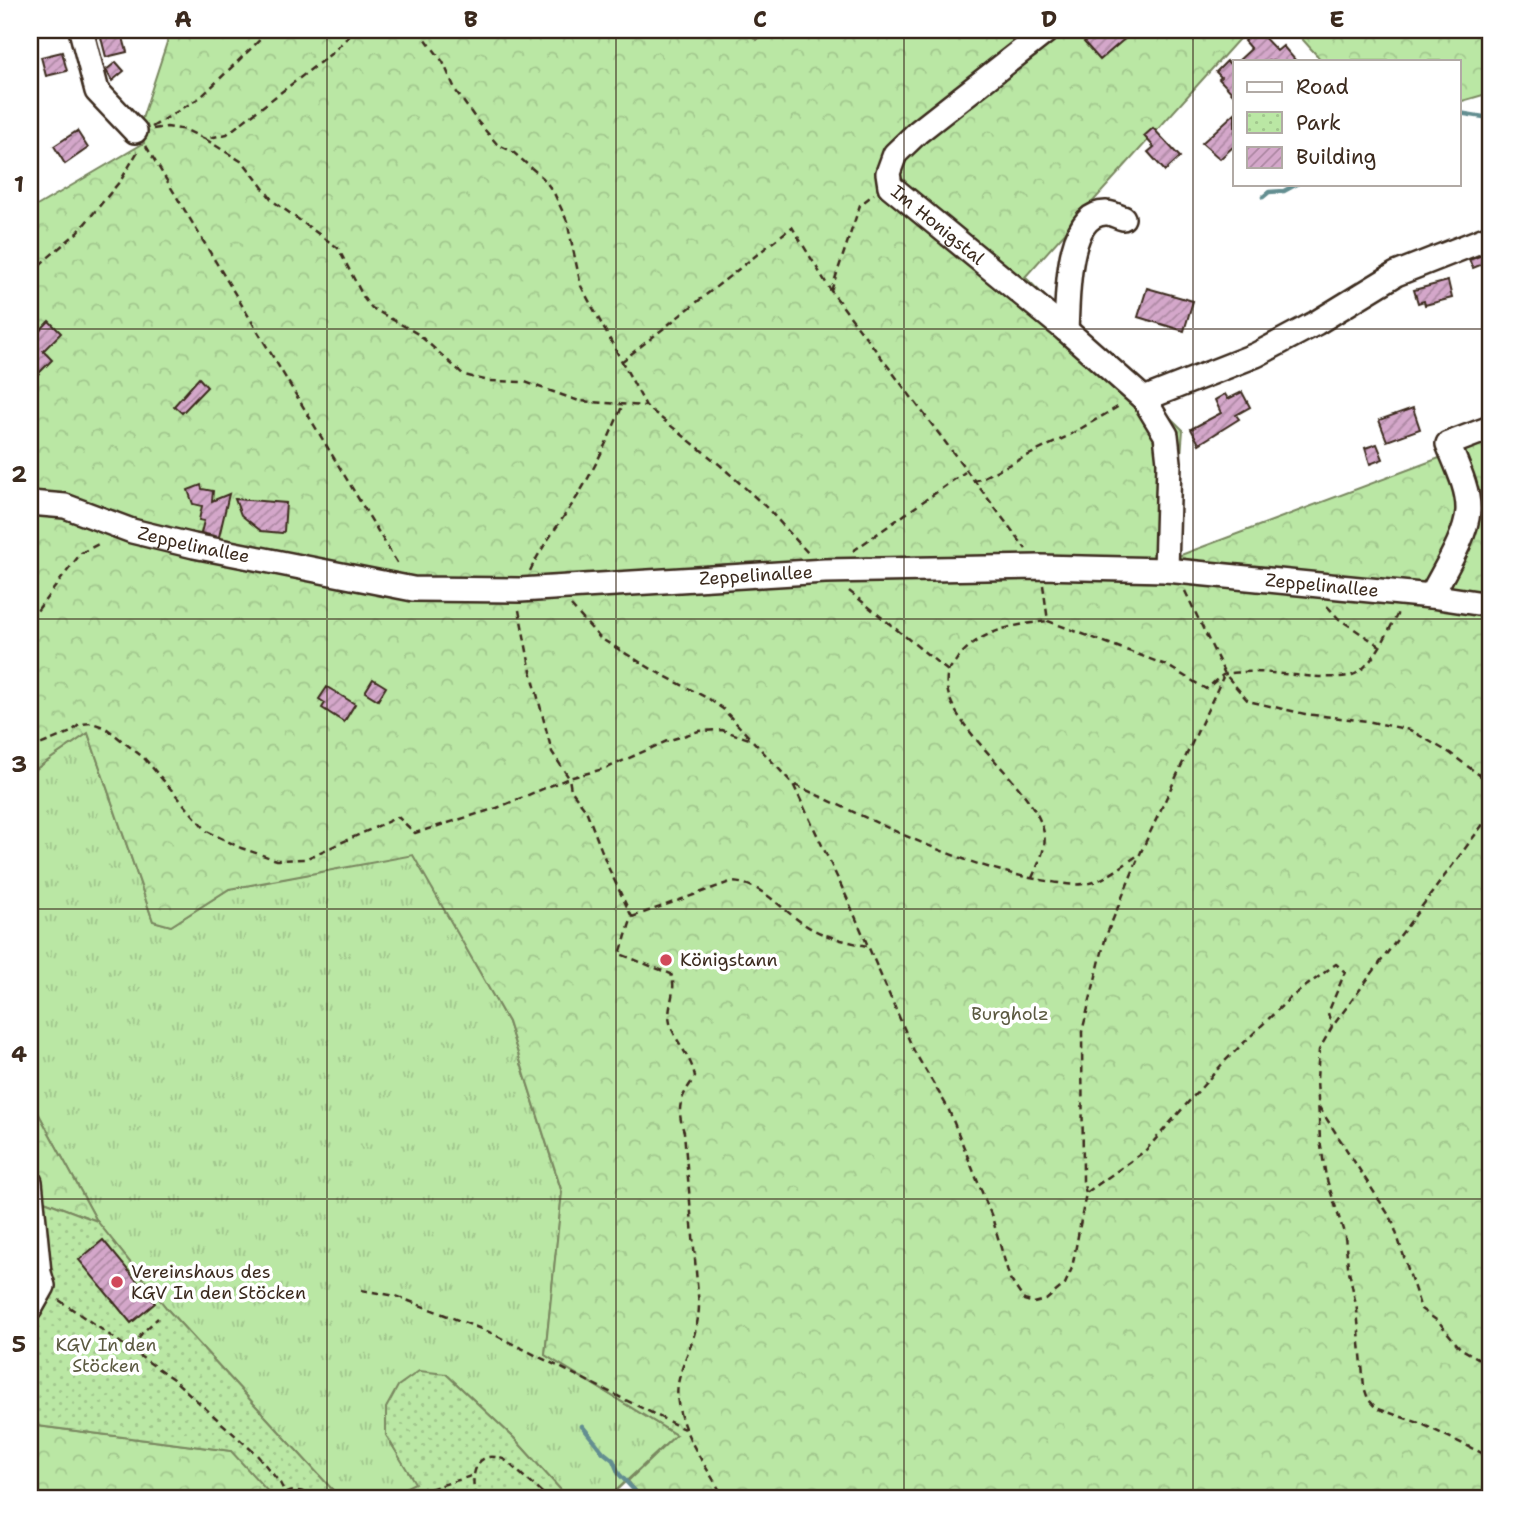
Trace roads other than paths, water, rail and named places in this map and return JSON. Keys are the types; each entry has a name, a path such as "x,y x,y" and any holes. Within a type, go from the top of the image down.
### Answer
{"street":[{"path":"81,30 97,91 144,132"},
{"name":"Im Honigstal","path":"1048,30 918,132 895,154 888,173 890,186 1066,330 1144,399 1166,435 1169,462 1166,569"},
{"path":"1066,330 1076,236 1091,218 1107,213 1123,218"},
{"path":"1144,399 1256,355 1316,323 1396,274 1490,237"},
{"path":"1431,596 1463,531 1468,510 1462,477 1448,444 1490,428"},
{"name":"Zeppelinallee","path":"30,503 65,506 132,531 194,546 413,589 520,590 825,571 1040,567 1166,569 1431,596 1490,605"},
{"path":"30,1182 39,1273 43,1286 30,1309"}],"waterway":[{"path":"1460,113 1490,118"},
{"path":"1263,197 1269,192 1284,191 1293,186"},
{"path":"582,1426 613,1460 619,1474 638,1498"}],"place":[{"name":"Königstann","path":"666,960"},
{"name":"Vereinshaus des KGV In den Stöcken","path":"117,1282"}],"park label":[{"name":"Burgholz","path":"1010,1014"},
{"name":"KGV In den Stöcken","path":"106,1355"}]}
